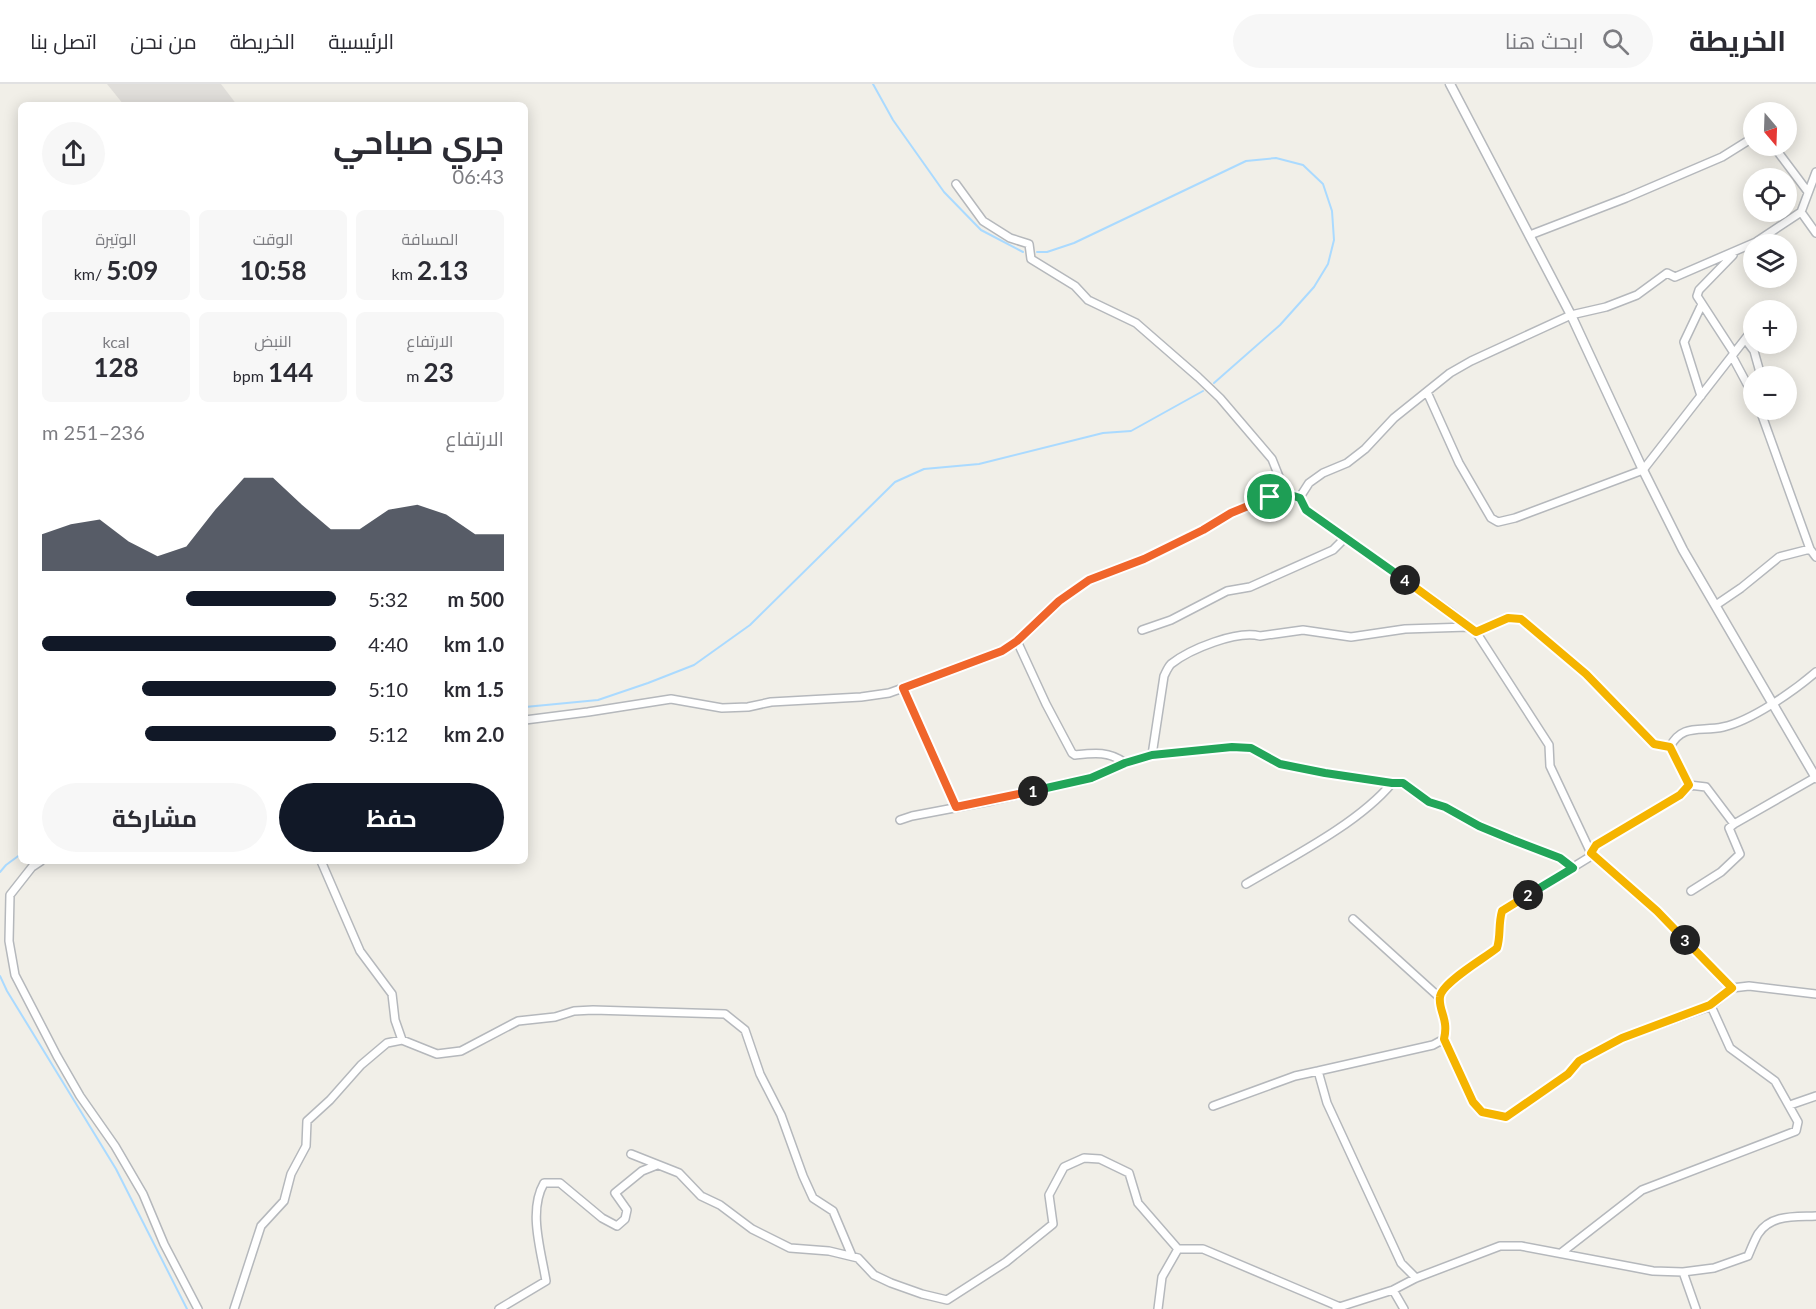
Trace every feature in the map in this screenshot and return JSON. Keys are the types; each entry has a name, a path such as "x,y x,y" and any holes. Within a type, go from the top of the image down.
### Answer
{"street":[{"path":"1450,84 1530,235 1683,550 1816,778 1734,824 1730,828 1740,854 1721,872 1692,891"},
{"path":"1530,235 1626,198 1711,161 1743,143"},
{"path":"1781,156 1808,192"},
{"path":"1300,498 1309,483 1323,473 1347,463 1365,449 1394,418 1450,373 1570,315 1606,307 1637,295 1667,273 1675,278 1756,242 1801,212 1816,172"},
{"path":"956,184 983,220 1010,238 1029,244 1031,259 1075,286 1088,300 1136,323 1198,377 1220,398 1272,459 1282,484 1281,492"},
{"path":"1801,212 1816,233"},
{"path":"1736,251 1699,290 1697,296 1743,375"},
{"path":"1701,396 1684,342 1702,304"},
{"path":"1426,392 1459,464 1491,518 1498,522 1515,518 1643,470 1747,336 1758,366"},
{"path":"1764,420 1810,549 1816,557"},
{"path":"528,720 671,699 723,708 889,693 1002,651 1017,641 1059,601 1089,580 1144,559 1203,530 1231,513 1281,492 1300,498 1306,510 1449,611 1472,630 1549,745 1550,766 1591,853 1657,911 1732,988"},
{"path":"1142,630 1172,620 1227,591 1250,587 1333,550 1345,538"},
{"path":"1716,605 1779,557 1810,549"},
{"path":"1152,755 1164,676 1169,666 1205,646 1228,638 1303,630 1351,637 1405,629 1472,630 1508,618 1521,619 1586,674 1654,744 1670,747"},
{"path":"1017,641 1072,753 1102,753 1117,757 1125,763"},
{"path":"1670,747 1676,736 1685,732 1723,727 1740,721 1799,687 1816,672"},
{"path":"903,688 956,807"},
{"path":"900,820 1091,778 1125,763 1152,755 1232,747 1251,748 1280,764 1325,773 1403,783 1429,802 1445,807 1504,837 1560,858 1573,868"},
{"path":"1670,747 1689,785"},
{"path":"1246,884 1335,830 1379,799 1392,783"},
{"path":"1439,998 1444,987 1497,948 1500,941 1498,924 1502,911 1588,858 1596,845 1680,795 1689,785"},
{"path":"1689,785 1706,787 1734,824"},
{"path":"36,864 10,895 9,941 15,975 80,1096 115,1146 143,1194 164,1244 198,1309"},
{"path":"322,864 360,951 392,994 395,1020 402,1040"},
{"path":"0,909 10,908"},
{"path":"1353,919 1439,998 1447,1028 1444,1039 1473,1102 1482,1112 1506,1117 1568,1074 1579,1061 1622,1038 1710,1005 1732,988 1749,986 1816,994"},
{"path":"1561,1253 1642,1190 1796,1131 1798,1122 1775,1081 1730,1048 1710,1005"},
{"path":"234,1309 261,1226 284,1201 291,1174 306,1146 307,1121 330,1100 361,1065 387,1042 402,1040 437,1054 461,1051 518,1021 555,1017 574,1011 725,1014 745,1030 760,1074 782,1115 813,1198 833,1211 852,1256"},
{"path":"1213,1106 1295,1076 1433,1045 1444,1039"},
{"path":"1318,1071 1327,1103 1401,1263 1416,1278"},
{"path":"1790,1105 1816,1096"},
{"path":"631,1154 679,1173 701,1196 720,1205 752,1229 790,1248 829,1251 852,1256 858,1258 874,1275 891,1283 947,1300 1006,1262 1053,1224 1049,1195 1064,1167 1084,1158 1100,1159 1129,1173 1138,1203 1178,1249 1203,1249 1337,1308 1393,1290 1416,1278 1500,1245 1521,1246 1653,1271 1683,1272 1713,1268 1748,1256 1758,1234 1766,1224 1781,1217 1816,1216"},
{"path":"499,1309 546,1281 537,1221 538,1194 544,1183 560,1184 602,1218 616,1226 625,1219 627,1210 615,1193 642,1172 657,1165"},
{"path":"1158,1309 1162,1277 1178,1249"},
{"path":"1683,1272 1696,1309"},
{"path":"1393,1290 1404,1309"}],"shaded area":[{"path":"107,84 221,84 235,102 122,102"}],"waterway":[{"path":"873,84 893,120 944,192 981,230 1023,252"},
{"path":"1037,252 1047,252 1074,243 1246,161 1276,158 1303,165 1323,184 1332,211 1334,240 1328,264 1314,287 1280,325 1214,383"},
{"path":"528,707 598,700 694,665 750,625 895,482 924,469 979,464 1103,433 1131,431 1203,391"},
{"path":"0,872 18,856"},
{"path":"0,976 116,1169 187,1309"}],"route":[{"path":"1281,492 1300,498 1306,510 1476,632 1508,618 1521,619 1586,674 1654,744 1670,747 1689,785 1680,795 1596,845 1591,853 1657,911 1732,988 1710,1005 1622,1038 1579,1061 1568,1074 1506,1117 1482,1112 1473,1102 1444,1039 1447,1028 1439,998 1444,987 1497,948 1500,941 1498,924 1502,911 1573,868 1560,858 1479,826 1445,807 1429,802 1403,783 1325,773 1280,764 1251,748 1232,747 1152,755 1125,763 1091,778 956,807 903,688 1002,651 1017,641 1059,601 1089,580 1144,559 1203,530 1231,513 1270,497 1281,492"}]}
